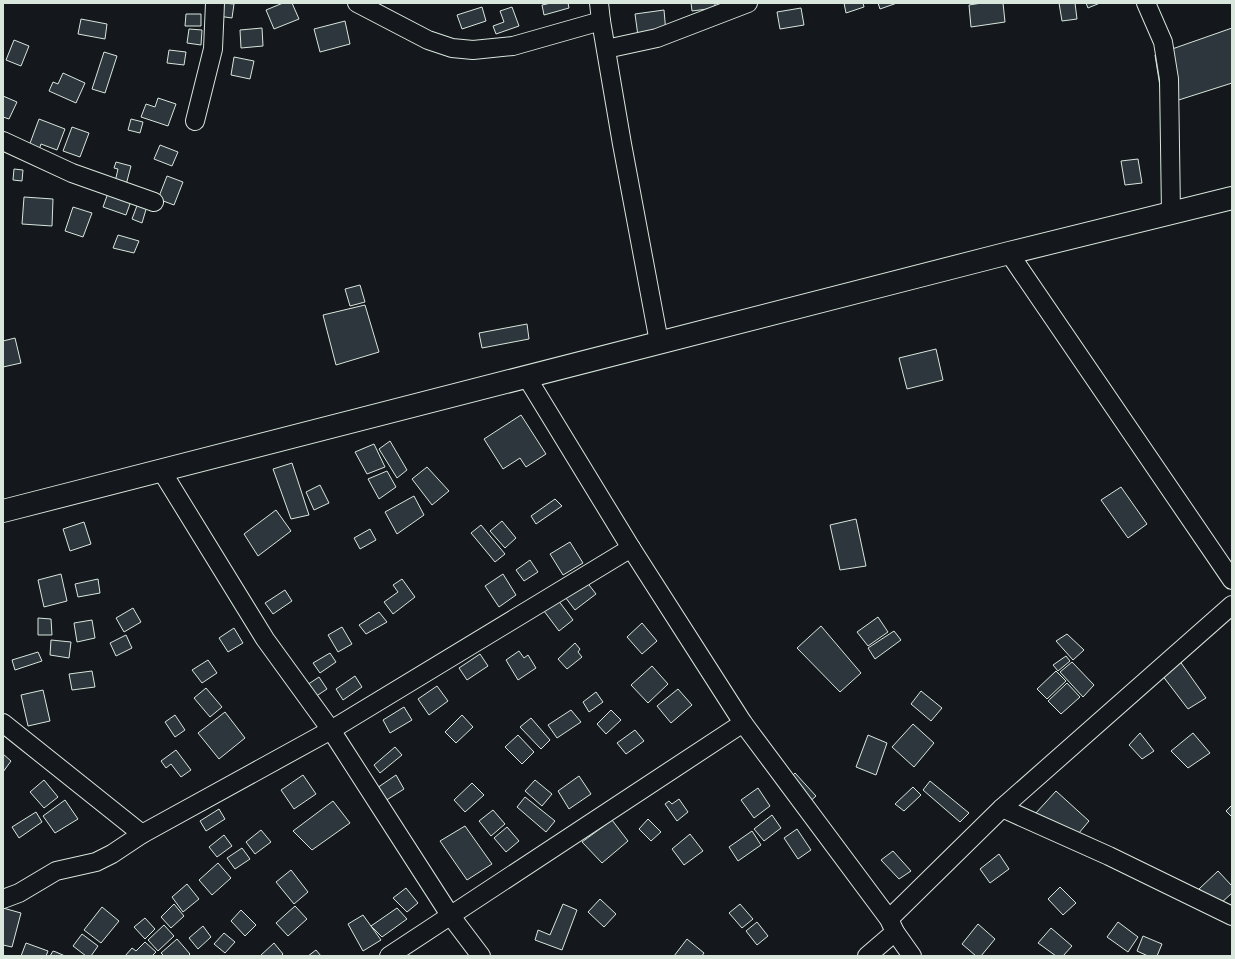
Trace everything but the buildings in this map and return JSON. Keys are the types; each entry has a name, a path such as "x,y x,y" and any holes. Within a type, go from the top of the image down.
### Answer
{"main road":[{"path":"3,511 659,342 1232,198"}],"street":[{"path":"195,121 213,49 215,3"},
{"path":"357,3 428,40 452,48 473,50 513,46 601,21"},
{"path":"599,3 659,342"},
{"path":"606,49 657,38 748,3"},
{"path":"1146,3 1163,42 1169,79 1171,213"},
{"path":"3,141 72,173 154,202"},
{"path":"1009,253 1232,580"},
{"path":"526,376 631,548 743,723 892,926 912,956"},
{"path":"161,470 264,639 331,730 450,915 480,956"},
{"path":"3,899 20,893 56,871 96,862 112,854 142,834 331,730 631,548"},
{"path":"867,956 892,926 1002,808 1232,605"},
{"path":"3,723 142,834"},
{"path":"389,956 743,723"},
{"path":"1002,808 1109,856 1232,916"}]}
